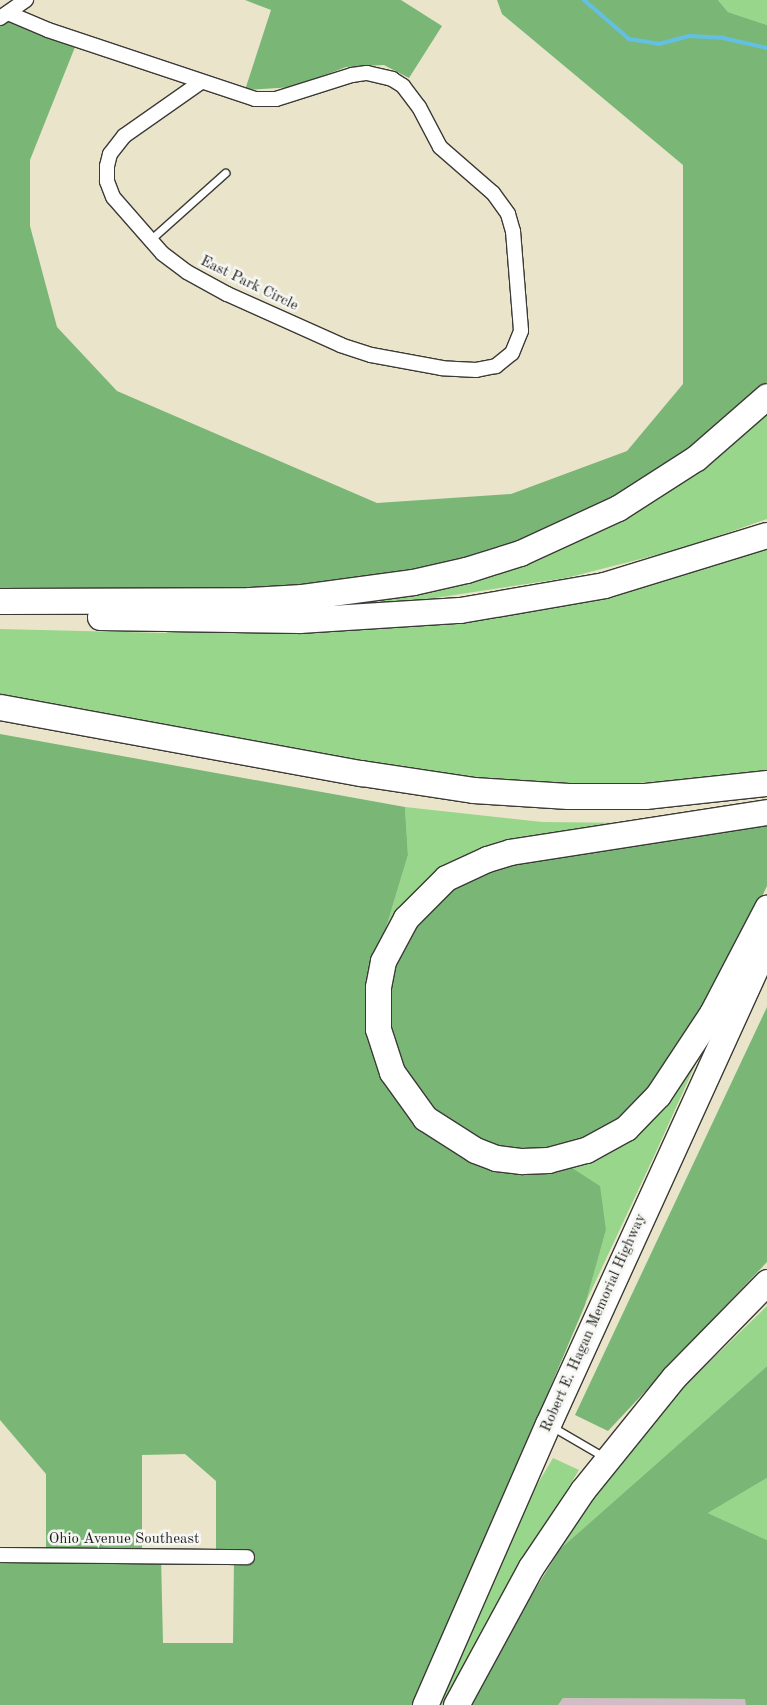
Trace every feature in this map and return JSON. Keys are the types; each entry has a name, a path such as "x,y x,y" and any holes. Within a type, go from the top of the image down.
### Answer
{"highway":[{"path":"0,601 250,600 302,597 413,582 466,570 579,528 625,504 696,458 767,396"},
{"path":"0,615 300,620 460,610 604,585 767,535"},
{"path":"0,707 361,773 473,790 568,796 645,796 767,783"},
{"path":"0,718 390,789 483,802 570,808 612,807 767,795"},
{"path":"767,812 518,850 487,858 446,878 406,918 383,961 378,987 378,1029 392,1072 426,1118 475,1150 522,1161 548,1160 586,1150 626,1128 658,1095 712,1013 767,908"},
{"name":"Robert E. Hagan Memorial Highway","path":"425,1705 548,1424 767,943"},
{"path":"616,1275 657,1212 767,984"},
{"path":"456,1705 531,1567 606,1458 686,1364 767,1282"}],"street":[{"path":"4,15 26,0"},
{"path":"4,15 201,82"},
{"name":"East Park Circle","path":"367,73 392,79 410,93 440,147 502,203 513,231 521,331 518,342 504,361 476,370 418,365 341,345 211,286 187,272 149,240 119,206 108,188 107,166 110,154 137,125 201,82 263,100 292,95 352,75 367,73"},
{"name":"Ohio Avenue Southeast","path":"0,1555 247,1557"}],"lane":[{"path":"149,240 225,173"},
{"path":"548,1424 606,1458"}],"shaded area":[{"path":"563,1698 746,1699 746,1705 558,1705"}],"green space":[{"path":"245,0 401,0 442,26 409,78 384,65 346,67 294,87 245,90 271,10"},
{"path":"497,0 718,0 728,12 767,25 767,382 695,448 565,526 479,555 383,579 264,592 0,589 0,25 8,18 75,47 30,160 30,226 57,327 117,391 377,503 511,494 627,451 683,384 683,165 502,14"},
{"path":"718,0 767,0 767,25 728,12"},
{"path":"767,405 767,519 684,548 566,578 428,599 329,606"},
{"path":"767,545 767,773 612,785 545,785 456,778 0,696 0,629 165,633 179,628 522,611 650,584"},
{"path":"0,734 405,807 408,855 379,951 395,1095 540,1170 572,1168 600,1186 606,1230 585,1305 416,1705 0,1705 0,1555 46,1555 46,1474 0,1420","holes":["185,1454 216,1481 216,1557 234,1557 233,1643 163,1643 161,1556 142,1556 142,1455"]},
{"path":"405,807 542,822 636,823 379,951 408,855"},
{"path":"767,821 767,886 746,930 663,1073 620,1121 570,1147 515,1151 464,1136 415,1095 387,1032 391,965 409,925 438,895 508,861"},
{"path":"767,1007 767,1262 608,1431 575,1415"},
{"path":"702,1050 585,1304 606,1230 540,1170"},
{"path":"767,1306 767,1366 560,1549 606,1480 675,1395"},
{"path":"767,1366 767,1478 708,1513 767,1540 767,1705 746,1705 745,1699 563,1698 558,1705 472,1705 508,1634 560,1549"},
{"path":"553,1458 579,1470 482,1630 443,1705 440,1705 534,1490"},
{"path":"767,1478 767,1540 708,1513"}],"waterway":[{"path":"584,0 629,39 659,44 689,36 723,38 767,48"}]}
